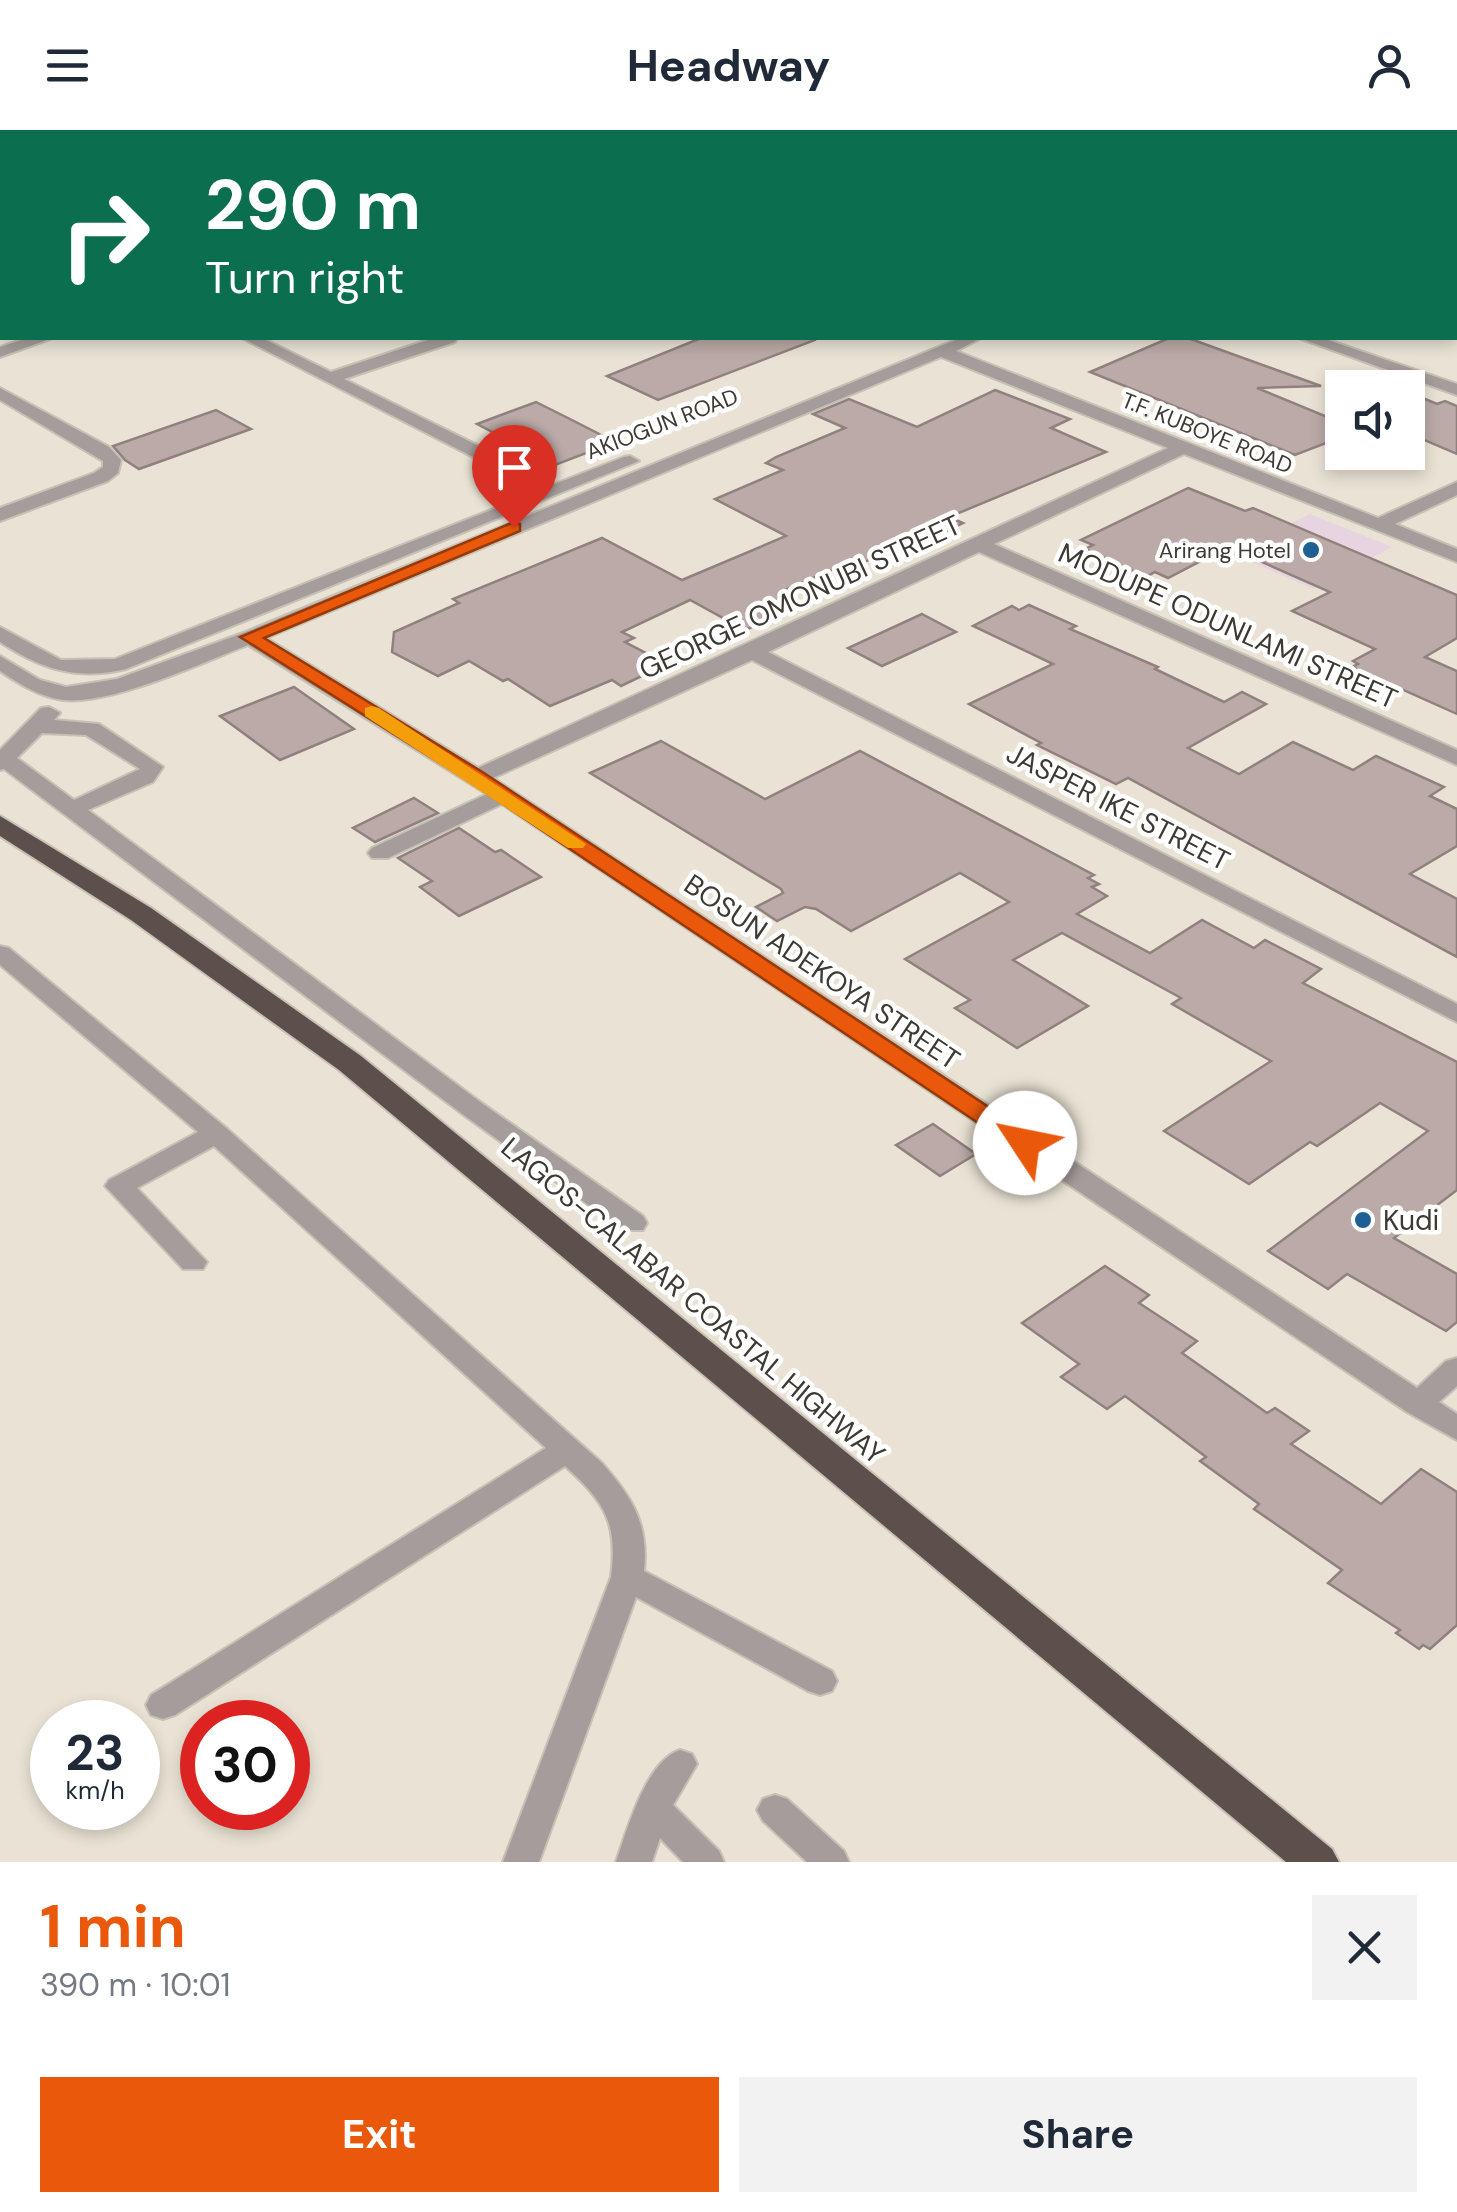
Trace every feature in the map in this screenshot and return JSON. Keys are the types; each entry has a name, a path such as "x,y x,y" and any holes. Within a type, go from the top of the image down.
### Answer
{"highway":[{"name":"LAGOS-CALABAR COASTAL HIGHWAY","path":"0,824 142,914 350,1063 1318,1862"}],"street":[{"path":"0,352 38,340"},
{"path":"254,340 554,490"},
{"path":"329,378 443,340"},
{"path":"1313,340 1457,390"},
{"path":"0,662 33,684 64,694 121,685 250,637 942,344"},
{"name":"T.F. KUBOYE ROAD","path":"942,344 1182,448 1457,556"},
{"name":"AKIOGUN ROAD","path":"0,633 47,664 80,670 119,665 554,490 942,344"},
{"path":"0,393 103,450 112,460 112,468 101,477 0,516"},
{"name":"GEORGE OMONUBI STREET","path":"477,777 752,652 1182,448"},
{"path":"1378,525 1457,488"},
{"name":"MODUPE ODUNLAMI STREET","path":"978,544 1457,758"},
{"name":"BOSUN ADEKOYA STREET","path":"250,637 477,777 1457,1430"},
{"name":"JASPER IKE STREET","path":"752,652 1457,1014"},
{"path":"64,694 2,761 73,808 474,1110 633,1223"},
{"path":"38,726 92,729 152,767 145,777 73,808"},
{"path":"380,853 502,795"},
{"path":"3,959 216,1133 567,1450 622,1506 633,1538 627,1578 521,1862"},
{"path":"193,1262 119,1186 216,1133"},
{"path":"1418,1404 1457,1369"},
{"path":"162,1705 567,1450"},
{"path":"627,1578 820,1681"},
{"path":"634,1862 653,1806 680,1764"},
{"path":"653,1806 706,1862"},
{"path":"776,1810 831,1862"}],"shaded area":[{"name":"Arirang Hotel","path":"1310,514 1392,547 1314,589 1230,553"}],"building":[{"path":"696,340 815,340 658,400 607,376"},
{"path":"1164,340 1194,340 1321,386 1257,388 1325,416 1325,444 1295,455 1090,372"},
{"path":"995,390 1070,419 1051,428 1106,452 949,517 963,523 922,543 915,540 846,570 839,567 780,592 804,605 745,630 690,600 622,632 634,638 625,642 667,664 621,686 612,680 550,706 508,679 503,681 469,661 438,676 392,652 394,632 459,603 453,599 602,538 682,580 786,536 715,499 783,470 766,463 776,457 845,428 813,414 849,399 917,427"},
{"path":"1425,399 1457,406 1457,454 1425,440"},
{"path":"536,402 615,442 555,465 477,424"},
{"path":"216,410 251,429 139,469 113,446"},
{"path":"1188,488 1245,511 1253,508 1457,595 1457,638 1425,657 1457,671 1457,714 1352,667 1358,664 1353,661 1375,649 1292,611 1330,592 1228,547 1168,578 1155,572 1146,577 1085,549 1093,545 1081,540"},
{"path":"1029,605 1076,626 1070,629 1158,667 1155,669 1224,702 1242,692 1266,704 1188,748 1239,774 1293,742 1353,770 1376,756 1444,787 1430,796 1457,809 1457,846 1410,874 1457,899 1457,957 1128,778 1116,784 1037,745 1041,743 969,704 1053,664 973,626 1012,606 1019,610"},
{"path":"922,614 956,632 882,666 848,648"},
{"path":"294,687 354,729 280,760 220,716"},
{"path":"661,741 765,799 860,751 1094,875 1088,878 1099,884 1092,887 1107,896 1077,914 1150,953 1202,920 1254,948 1265,940 1321,969 1303,983 1457,1062 1457,1190 1394,1238 1457,1274 1457,1322 1446,1331 1347,1274 1328,1289 1268,1251 1428,1131 1380,1103 1317,1146 1310,1142 1249,1184 1164,1131 1271,1061 1172,1004 1181,998 1062,933 1013,960 1088,1006 1017,1048 955,1008 970,1000 905,959 1009,902 960,873 851,931 816,909 805,907 777,921 756,907 783,893 781,889 590,773"},
{"path":"414,798 438,813 375,842 353,828"},
{"path":"459,828 541,877 459,916 420,887 432,881 398,858"},
{"path":"933,1124 976,1154 940,1176 896,1145"},
{"path":"1105,1266 1149,1295 1139,1303 1197,1341 1182,1353 1267,1413 1275,1408 1309,1431 1291,1444 1381,1504 1421,1469 1457,1492 1457,1625 1430,1649 1423,1645 1419,1649 1396,1633 1400,1630 1328,1583 1342,1570 1254,1509 1259,1504 1200,1461 1206,1457 1125,1396 1107,1409 1061,1377 1079,1364 1022,1323"}],"slow traffic":[{"path":"372,712 576,844"}],"place":[{"name":"Arirang Hotel","path":"1311,550"},
{"name":"Kudi","path":"1363,1220"}],"route":[{"path":"514,527 250,637 477,777 1025,1143"}]}
